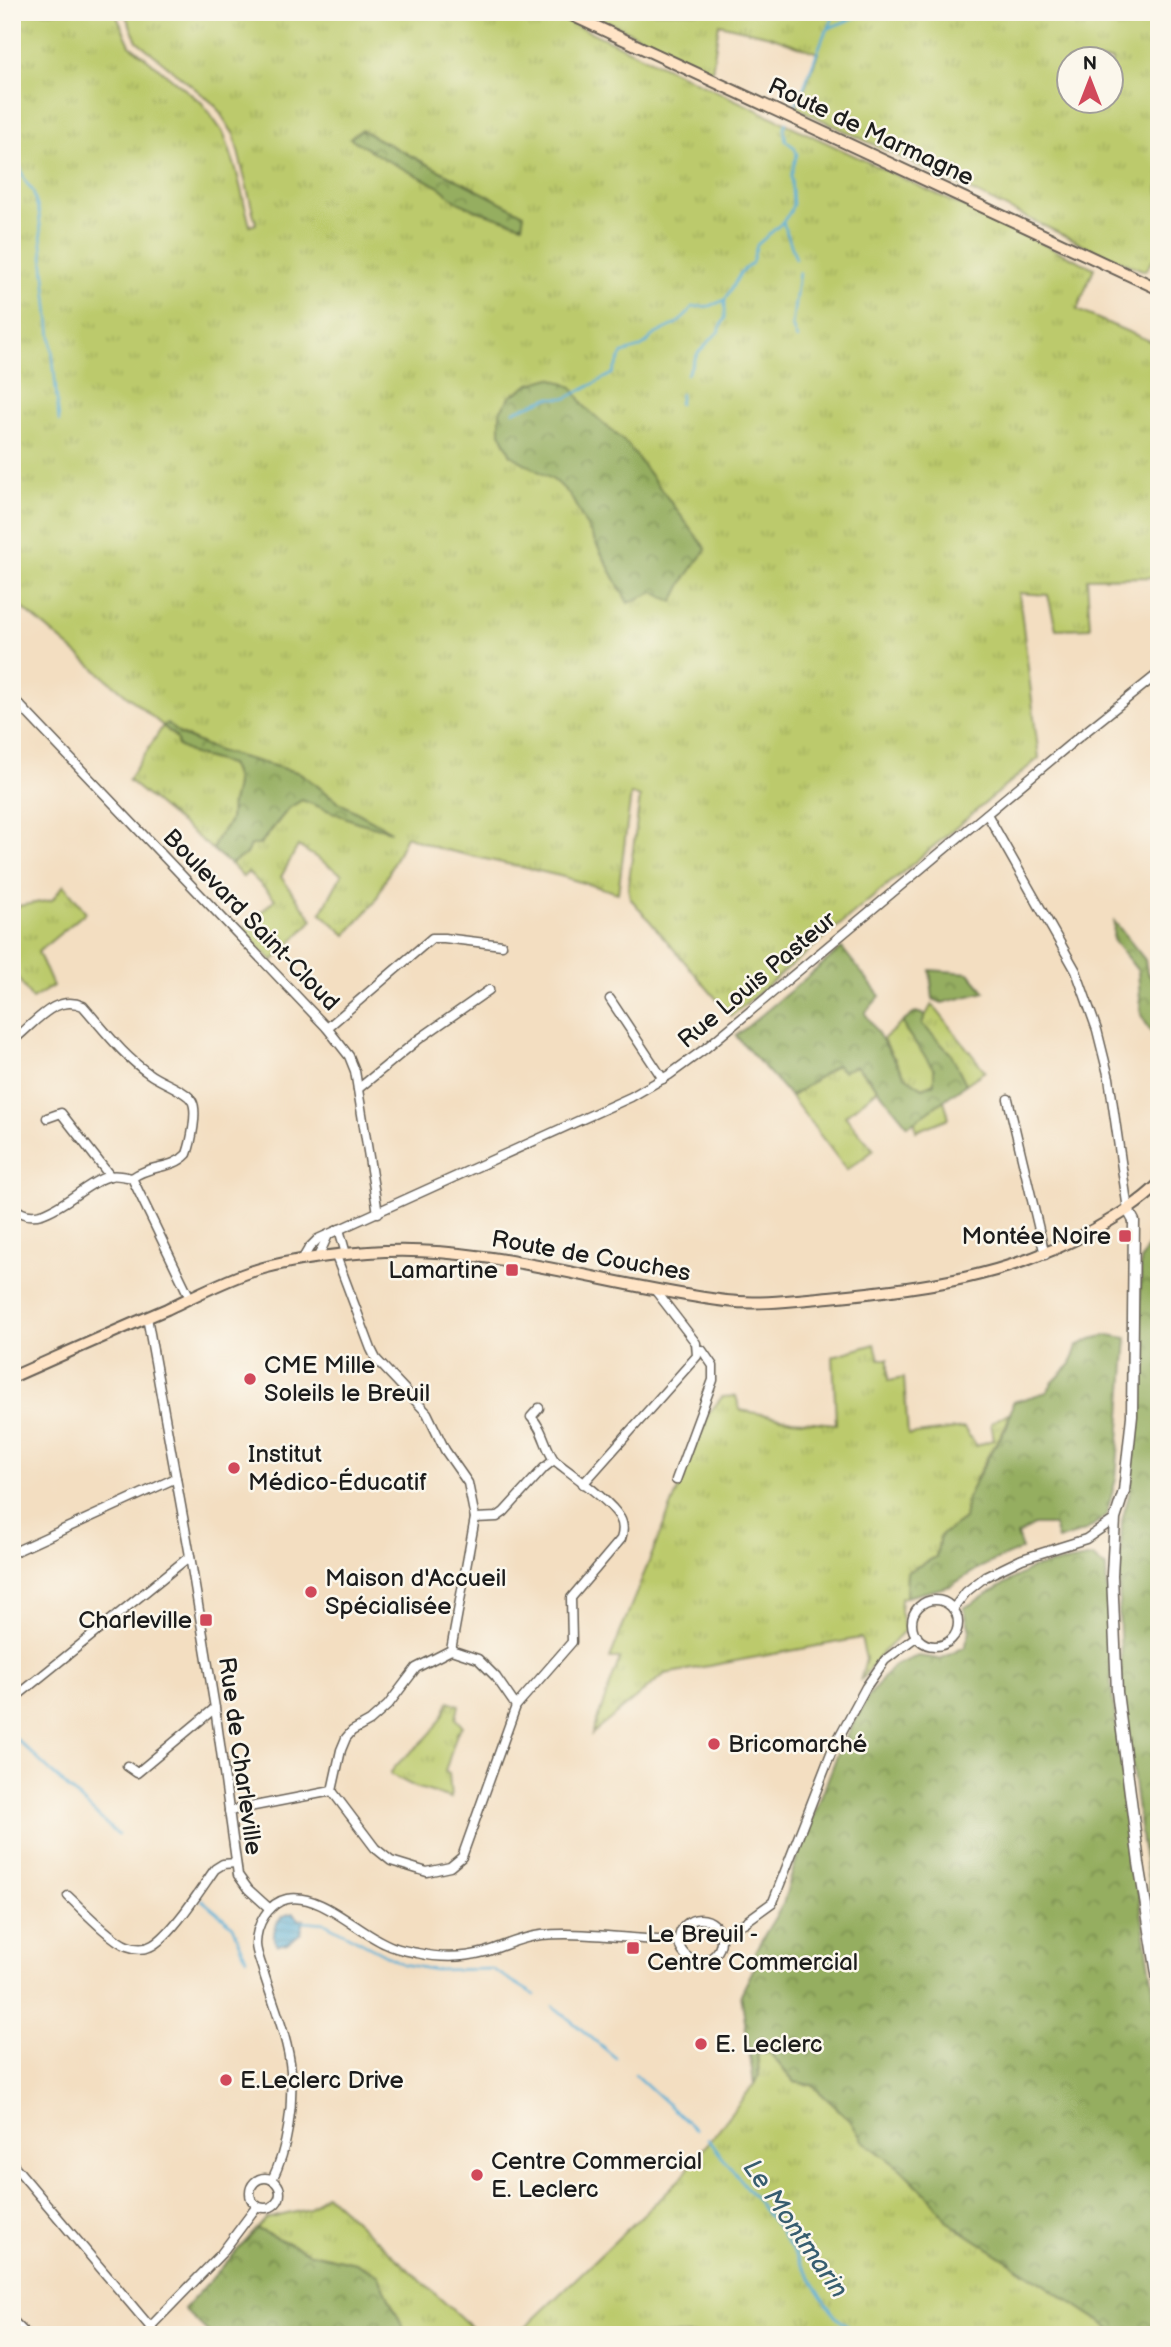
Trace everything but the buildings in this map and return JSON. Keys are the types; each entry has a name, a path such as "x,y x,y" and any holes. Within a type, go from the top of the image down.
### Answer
{"main road":[{"name":"Route de Marmagne","path":"565,12 1159,289"},
{"name":"Route de Couches","path":"12,1377 250,1272 318,1257 393,1251 473,1255 655,1290 728,1301 786,1301 861,1294 992,1273 1045,1255 1128,1210 1159,1184"}],"street":[{"name":"Rue Louis Pasteur","path":"302,1261 318,1239 631,1097 663,1079 706,1048 1159,673"},
{"name":"Boulevard Saint-Cloud","path":"12,697 327,1028 349,1056 355,1071 378,1213"},
{"path":"987,814 1083,988 1109,1078 1128,1210 1135,1221 1132,1416 1124,1490 1115,1519 1112,1575 1116,1692 1159,1986"},
{"path":"327,1028 432,938 502,945"},
{"path":"358,1089 419,1039 489,990"},
{"path":"610,999 663,1079"},
{"path":"12,1041 57,1004 75,1002 83,1006 134,1063 189,1097 195,1110 187,1154 173,1164 152,1167 132,1178 110,1176 41,1215 24,1215 12,1205"},
{"path":"1008,1099 1045,1255"},
{"path":"47,1118 61,1113 110,1176"},
{"path":"132,1178 190,1298"},
{"path":"339,1229 341,1255 371,1349 384,1369 418,1401 434,1423 445,1450 468,1483 475,1518 451,1650"},
{"path":"318,1257 328,1235"},
{"path":"583,1484 694,1362 698,1350 690,1334 655,1290"},
{"name":"Rue de Charleville","path":"147,1317 215,1709 238,1875 248,1889 270,1909"},
{"path":"676,1480 713,1380 713,1366 702,1350 698,1350"},
{"path":"516,1706 496,1677 478,1659 451,1650 416,1668 388,1705 346,1738 332,1791 375,1848 391,1861 427,1872 450,1867 462,1857 516,1706 572,1642 571,1598 621,1539 623,1533 620,1516 554,1460 548,1451 540,1426 531,1417 539,1408"},
{"path":"475,1518 497,1517 504,1512 554,1460"},
{"path":"12,1552 176,1478"},
{"path":"953,1609 967,1592 985,1577 1022,1559 1086,1539 1115,1519"},
{"path":"12,1700 190,1556"},
{"path":"935,1601 953,1609 958,1624 953,1639 931,1646 916,1636 914,1616 922,1605 935,1601"},
{"path":"721,1931 744,1923 773,1902 833,1748 866,1687 885,1660 916,1636"},
{"path":"127,1766 137,1773 215,1709"},
{"path":"229,1811 332,1791"},
{"path":"68,1896 120,1943 136,1949 147,1948 167,1933 215,1869 223,1864 236,1863"},
{"path":"272,2180 284,2150 291,2070 286,2044 256,1946 259,1926 270,1909 284,1899 300,1898 315,1902 387,1945 442,1957 484,1952 538,1935 567,1934 678,1941"},
{"path":"697,1918 713,1922 721,1931 720,1949 708,1961 699,1962 688,1958 678,1941 682,1928 697,1918"},
{"path":"12,2163 157,2335"},
{"path":"263,2178 272,2180 279,2187 278,2201 267,2208 257,2206 251,2199 252,2186 263,2178"},
{"path":"150,2327 222,2254 257,2206"},
{"path":"12,2320 27,2335"}],"green space":[{"path":"12,12 115,12 130,45 202,103 224,134 250,226 256,224 234,135 215,105 137,41 124,12 548,12 1094,268 1077,310 1159,345 1159,577 1087,578 1090,628 1056,629 1048,595 1019,593 1039,758 731,1016 630,898 628,888 640,797 631,794 618,893 560,876 437,848 406,836 375,902 346,935 321,913 342,874 298,846 281,877 313,920 273,961 241,931 275,899 248,872 243,877 230,864 246,854 250,845 260,845 289,808 302,800 325,807 340,803 300,773 218,751 163,726 12,599"},
{"path":"587,12 1159,12 1159,251 1145,271 1103,254 797,108 818,53 770,36 719,24 712,71"},
{"path":"361,130 524,214 522,225 457,202 438,186 384,159 350,138"},
{"path":"551,378 572,387 586,408 627,444 706,549 684,580 673,602 654,592 628,603 570,495 558,483 511,455 500,432 500,411 511,396 530,384"},
{"path":"167,723 181,735 218,751 300,773 340,803 391,831 357,822 302,800 289,808 259,845 250,845 246,854 230,864 213,850 216,840 230,820 236,786 230,764 193,754 178,746 176,737 163,726"},
{"path":"163,726 193,754 230,764 233,771 236,786 230,820 213,850 128,780"},
{"path":"64,885 86,912 38,952 53,986 32,999 12,974 12,907 52,900"},
{"path":"1114,921 1145,960 1147,972 1159,989 1159,1035 1153,1035 1141,1015 1138,971 1113,940"},
{"path":"842,948 880,996 865,1013 905,1076 923,1088 934,1083 934,1069 905,1029 903,1022 916,1012 925,1015 922,1024 951,1054 966,1084 908,1126 856,1066 843,1071 836,1065 791,1097 736,1036"},
{"path":"930,970 969,973 985,992 942,1003 933,999"},
{"path":"932,1004 985,1071 966,1084 951,1054 921,1024"},
{"path":"903,1022 905,1029 935,1069 934,1083 923,1088 905,1077 883,1039"},
{"path":"836,1065 856,1066 878,1089 845,1116 874,1150 847,1170 791,1097"},
{"path":"944,1100 949,1118 916,1131 915,1121"},
{"path":"1159,1199 1159,1950 1122,1689 1119,1605 1122,1521 1130,1491 1138,1407 1141,1261 1148,1245 1149,1209"},
{"path":"1108,1335 1127,1338 1116,1479 1106,1516 1085,1531 1058,1540 1054,1525 1034,1525 1017,1535 1022,1549 981,1567 950,1586 906,1597 907,1572 936,1557 940,1536 964,1519 967,1498 1007,1427 1013,1402 1047,1392 1071,1364 1077,1346"},
{"path":"875,1344 879,1359 888,1359 888,1381 904,1378 908,1435 964,1428 976,1446 994,1439 991,1423 1010,1412 1005,1428 974,1484 964,1519 940,1536 936,1557 907,1572 906,1597 901,1598 900,1612 905,1630 860,1681 866,1659 861,1638 665,1674 592,1734 620,1658 610,1658 709,1413 722,1397 736,1396 740,1410 792,1420 836,1424 833,1356"},
{"path":"1093,1557 1106,1568 1111,1684 1159,2027 1159,2335 1121,2335 948,2222 932,2200 901,2169 862,2140 850,2120 812,2085 794,2082 769,2052 757,2053 759,2074 754,2084 741,1994 757,1962 755,1951 783,1904 794,1867 840,1748 868,1697 893,1666 918,1656 940,1659 965,1647 970,1631 964,1608 1032,1568"},
{"path":"449,1701 459,1705 456,1719 462,1726 457,1733 445,1772 449,1774 451,1798 415,1787 390,1774 435,1728"},
{"path":"769,2052 794,2082 812,2085 850,2120 862,2139 901,2169 932,2200 948,2222 1121,2335 517,2335 680,2179 754,2084 759,2074 757,2053"},
{"path":"326,2194 480,2335 407,2335 378,2275 330,2257 310,2253 257,2229 266,2219 309,2209"},
{"path":"257,2229 310,2253 356,2263 378,2275 407,2335 211,2335 184,2309"}],"water":[{"path":"293,1913 300,1920 304,1919 301,1933 288,1943 278,1945 274,1940 276,1926 284,1916"}],"waterway":[{"path":"829,28 835,12"},
{"path":"793,108 829,28 868,12"},
{"path":"687,374 698,353 719,331 725,318 725,300 741,272 752,263 757,245 783,222 790,212 793,204 791,176 797,154 794,147 786,141 786,123"},
{"path":"12,154 33,191 39,213 59,421"},
{"path":"783,222 796,259"},
{"path":"797,339 792,326 799,272"},
{"path":"514,411 548,398 567,398 612,374 623,353 643,346 651,337 679,322 692,307 710,306 725,300"},
{"path":"679,404 681,394"},
{"path":"12,1735 118,1835"},
{"path":"202,1900 233,1926 246,1958"},
{"name":"Le Montmarin","path":"303,1921 325,1923 403,1964 435,1970 492,1969 535,1995"},
{"name":"Le Montmarin","path":"553,2006 616,2058"},
{"name":"Le Montmarin","path":"635,2074 696,2130"},
{"name":"Le Montmarin","path":"708,2139 775,2224 835,2316 858,2335"}],"place":[{"name":"Montée Noire","path":"1125,1236"},
{"name":"Lamartine","path":"512,1270"},
{"name":"CME Mille Soleils le Breuil","path":"250,1379"},
{"name":"Institut Médico-Éducatif","path":"234,1468"},
{"name":"Maison d'Accueil Spécialisée","path":"311,1592"},
{"name":"Charleville","path":"206,1620"},
{"name":"Bricomarché","path":"714,1744"},
{"name":"Le Breuil - Centre Commercial","path":"633,1948"},
{"name":"E. Leclerc","path":"701,2044"},
{"name":"E.Leclerc Drive","path":"226,2080"},
{"name":"Centre Commercial E. Leclerc","path":"477,2175"}]}
